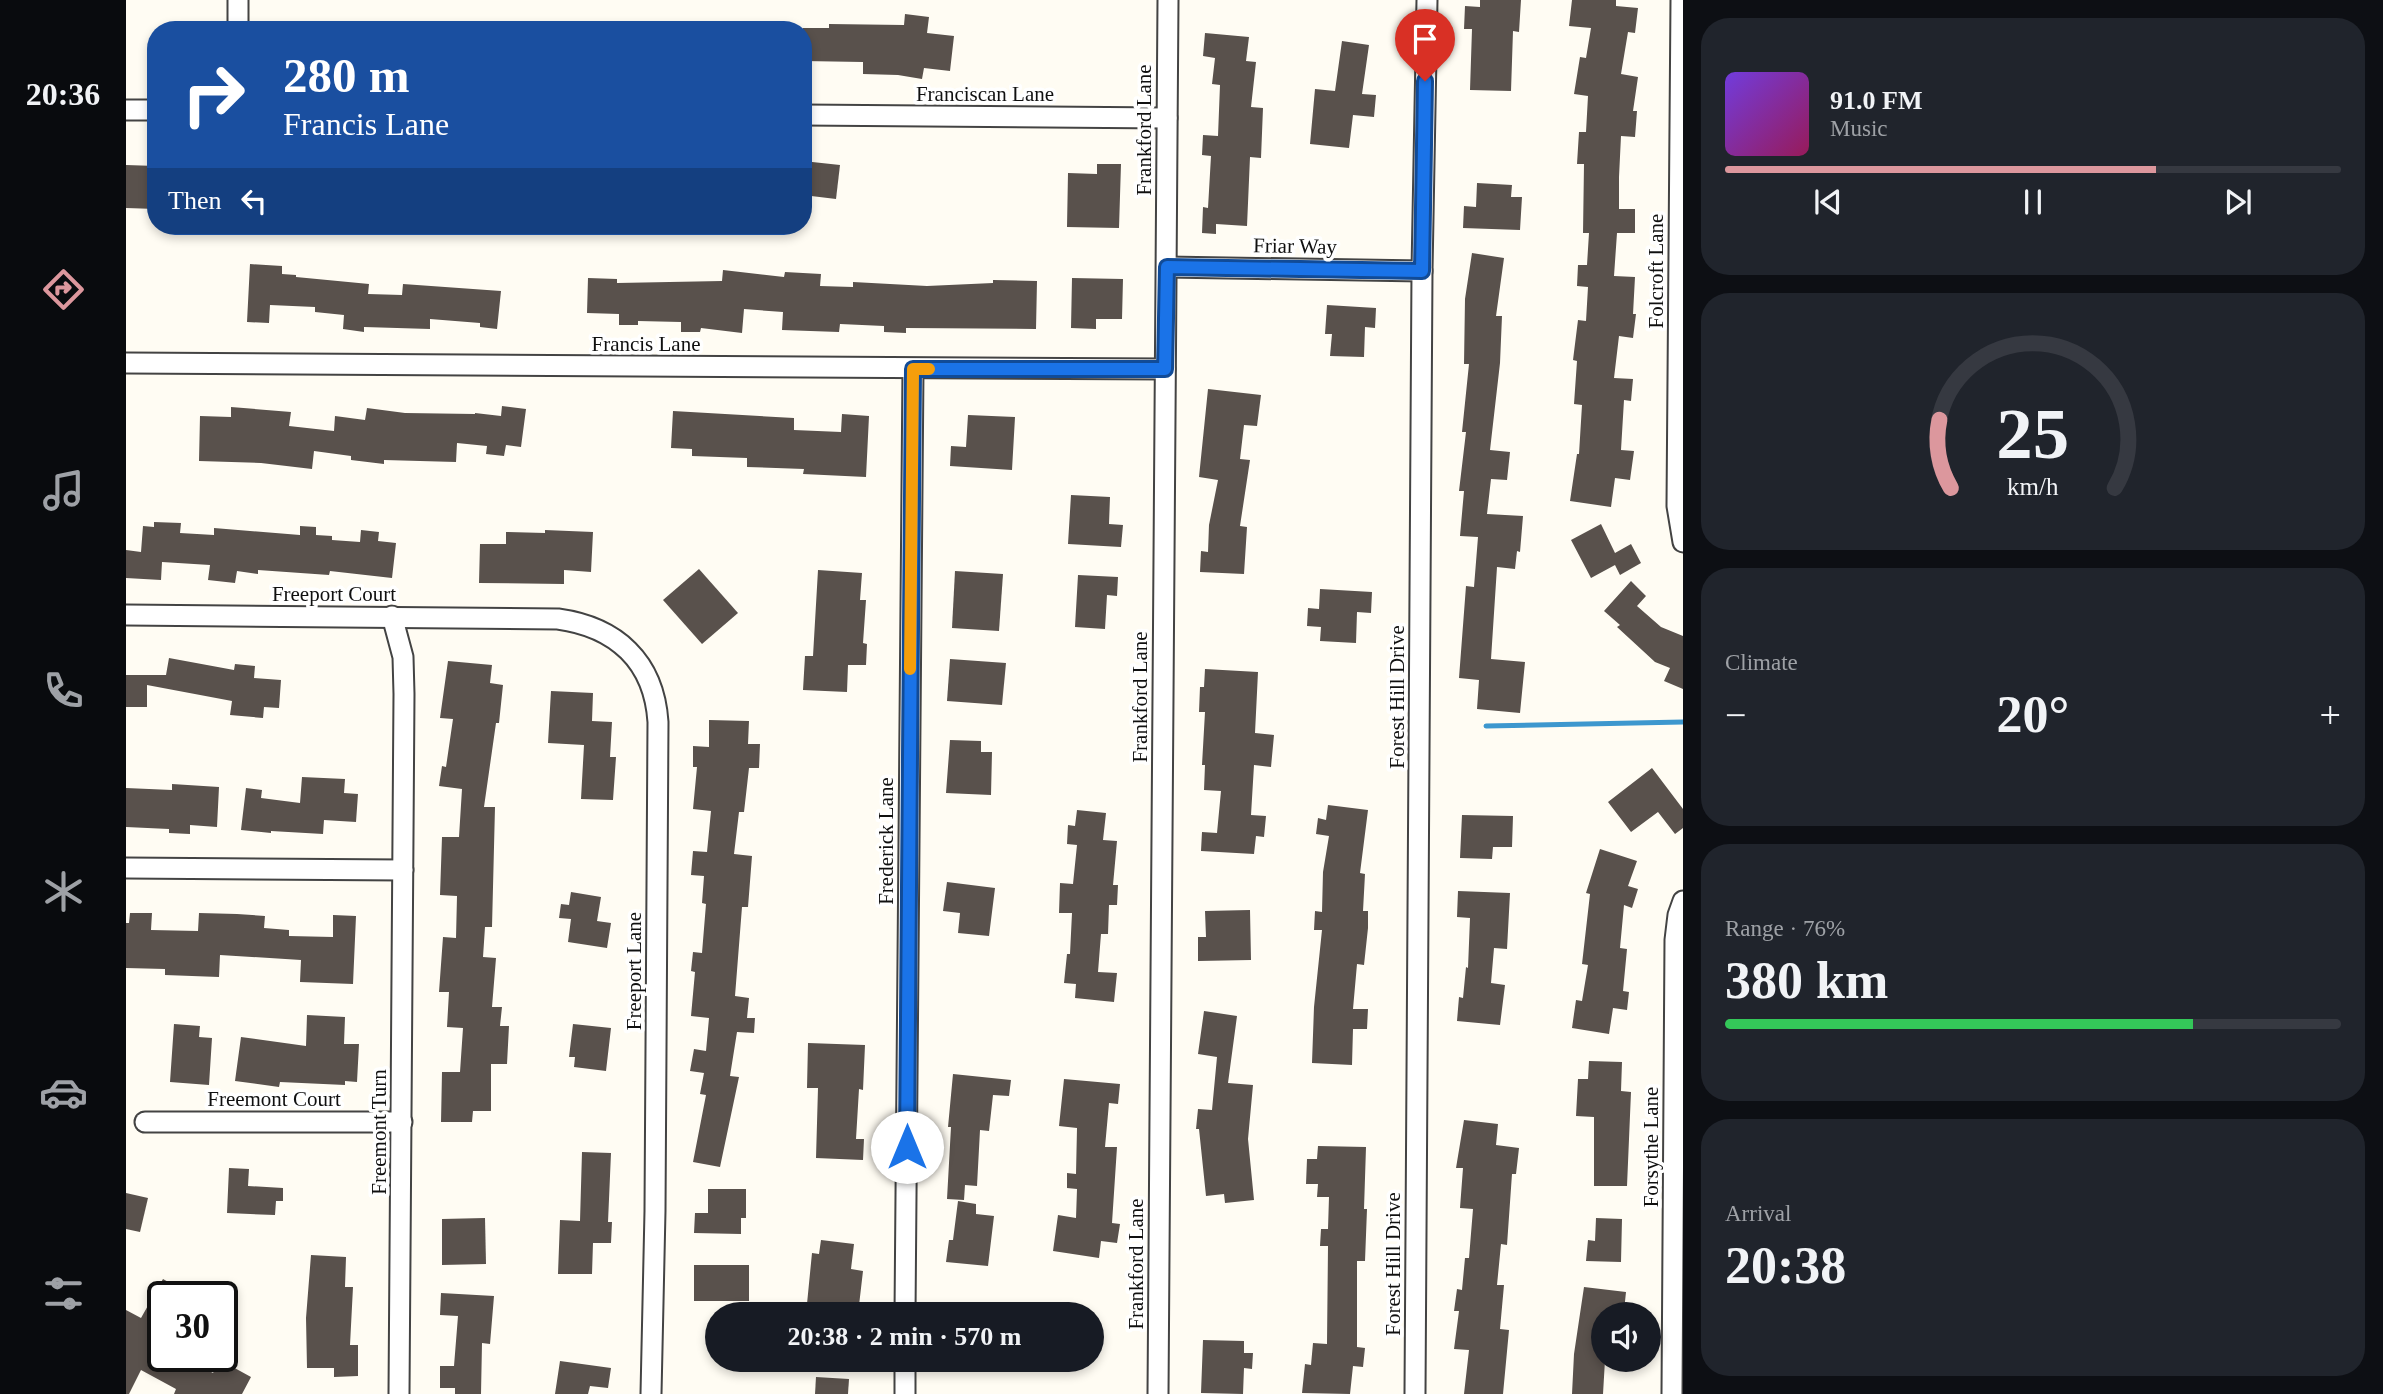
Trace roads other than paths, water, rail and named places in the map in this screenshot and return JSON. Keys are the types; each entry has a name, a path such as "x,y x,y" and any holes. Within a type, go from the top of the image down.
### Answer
{"street":[{"path":"238,0 238,21"},
{"name":"Frankford Lane","path":"1158,1394 1168,0"},
{"name":"Forest Hill Drive","path":"1415,1394 1422,271 1427,0"},
{"name":"Folcroft Lane","path":"1681,0 1677,506 1683,542"},
{"path":"126,110 147,110"},
{"name":"Franciscan Lane","path":"812,115 1167,118"},
{"name":"Friar Way","path":"1167,267 1422,271"},
{"name":"Francis Lane","path":"126,362 1165,369"},
{"name":"Frederick Lane","path":"905,1302 913,369"},
{"name":"Freeport Court","path":"126,615 542,618"},
{"name":"Freemont Turn","path":"392,616 400,642 404,672 399,1394"},
{"name":"Freeport Lane","path":"542,618 584,624 610,635 622,644 646,674 655,695 657,709 655,1197 651,1394"},
{"path":"126,868 403,870"},
{"name":"Forsythe Lane","path":"1672,1394 1675,940 1683,901"},
{"name":"Freemont Court","path":"145,1122 402,1122"},
{"path":"905,1372 905,1394"}],"waterway":[{"path":"1486,726 1683,722"}]}
